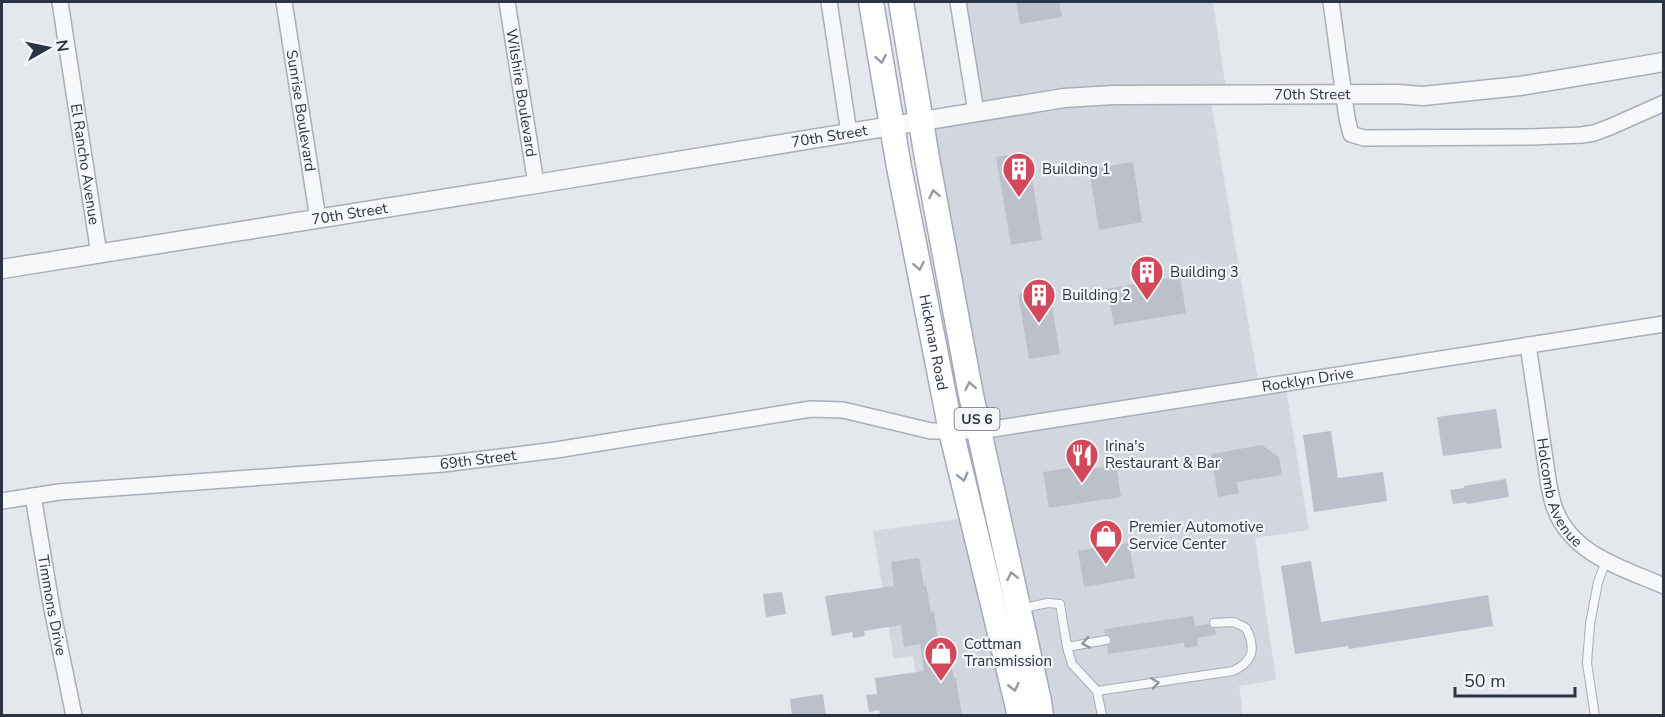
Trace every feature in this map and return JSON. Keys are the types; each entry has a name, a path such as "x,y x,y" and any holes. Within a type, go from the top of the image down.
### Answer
{"main road":[{"name":"Hickman Road","path":"871,2 892,126 951,431 1020,716"},
{"name":"Hickman Road","path":"901,2 969,383 1040,701 1041,716"}],"street":[{"name":"El Rancho Avenue","path":"60,2 99,254"},
{"name":"Sunrise Boulevard","path":"284,2 318,219"},
{"name":"Wilshire Boulevard","path":"507,2 536,184"},
{"path":"829,2 849,133"},
{"path":"958,2 976,112"},
{"path":"1331,2 1347,118 1352,134 1364,138 1582,135 1610,127 1664,103"},
{"name":"70th Street","path":"2,269 1064,98 1114,94 1423,96 1520,86 1664,62"},
{"name":"Rocklyn Drive","path":"951,431 980,432 1664,324"},
{"name":"Holcomb Avenue","path":"1528,345 1549,486 1555,509 1563,526 1574,540 1597,557 1664,586"},
{"name":"69th Street","path":"2,501 59,492 443,464 556,450 811,410 843,410 931,431 951,431"},
{"name":"Timmons Drive","path":"33,496 52,609 74,716"}],"lane":[{"path":"1594,716 1587,663 1590,624 1598,582 1606,561"},
{"path":"1019,609 1048,603 1060,604 1072,664 1097,691 1102,716"},
{"path":"1097,691 1233,671 1243,666 1251,656 1252,648 1246,628 1234,622 1214,623"},
{"path":"1067,647 1106,640"}],"shaded area":[{"path":"958,2 1213,2 1227,95 1210,95 1259,387 1285,383 1309,530 1255,538 1276,680 1239,686 1243,715 1041,715 921,121 976,112"},
{"path":"973,517 1020,715 923,715 913,656 894,659 873,531"}],"building":[{"path":"1016,2 1059,2 1062,17 1020,24"},
{"name":"Building 1","path":"1028,152 1042,240 1011,245 996,157"},
{"path":"1133,162 1142,222 1099,230 1089,169"},
{"name":"Building 3","path":"1180,276 1186,313 1114,325 1107,289"},
{"name":"Building 2","path":"1049,289 1060,354 1029,359 1018,294"},
{"path":"1496,409 1502,448 1443,456 1437,417"},
{"path":"1331,431 1338,478 1383,472 1387,501 1314,512 1303,435"},
{"path":"1262,445 1279,457 1282,475 1237,482 1239,493 1218,497 1211,454"},
{"name":"Irina's Restaurant & Bar","path":"1116,465 1121,497 1049,508 1043,472 1083,466 1084,470"},
{"path":"1506,479 1509,497 1453,504 1450,490"},
{"name":"Premier Automotive Service Center","path":"1129,543 1135,578 1084,587 1078,551"},
{"path":"919,558 931,612 934,611 938,641 946,640 954,678 956,678 962,716 880,716 879,710 869,712 866,695 877,694 875,678 924,671 920,644 904,647 901,625 864,631 865,636 853,638 852,632 832,636 825,596 894,586 891,562"},
{"path":"1311,561 1321,622 1488,595 1493,626 1349,649 1348,646 1295,654 1281,566"},
{"path":"782,592 786,614 766,617 763,594"},
{"path":"1193,616 1195,626 1208,624 1215,629 1216,635 1197,638 1198,646 1185,648 1184,643 1108,654 1107,646 1112,640 1105,634 1104,629"},
{"path":"823,694 826,716 792,716 790,699"}],"place":[{"name":"Building 1","path":"1019,198"},
{"name":"Building 3","path":"1147,301"},
{"name":"Building 2","path":"1039,324"},
{"name":"Irina's Restaurant & Bar","path":"1082,484"},
{"name":"Premier Automotive Service Center","path":"1106,565"},
{"name":"Cottman Transmission","path":"941,682"}]}
